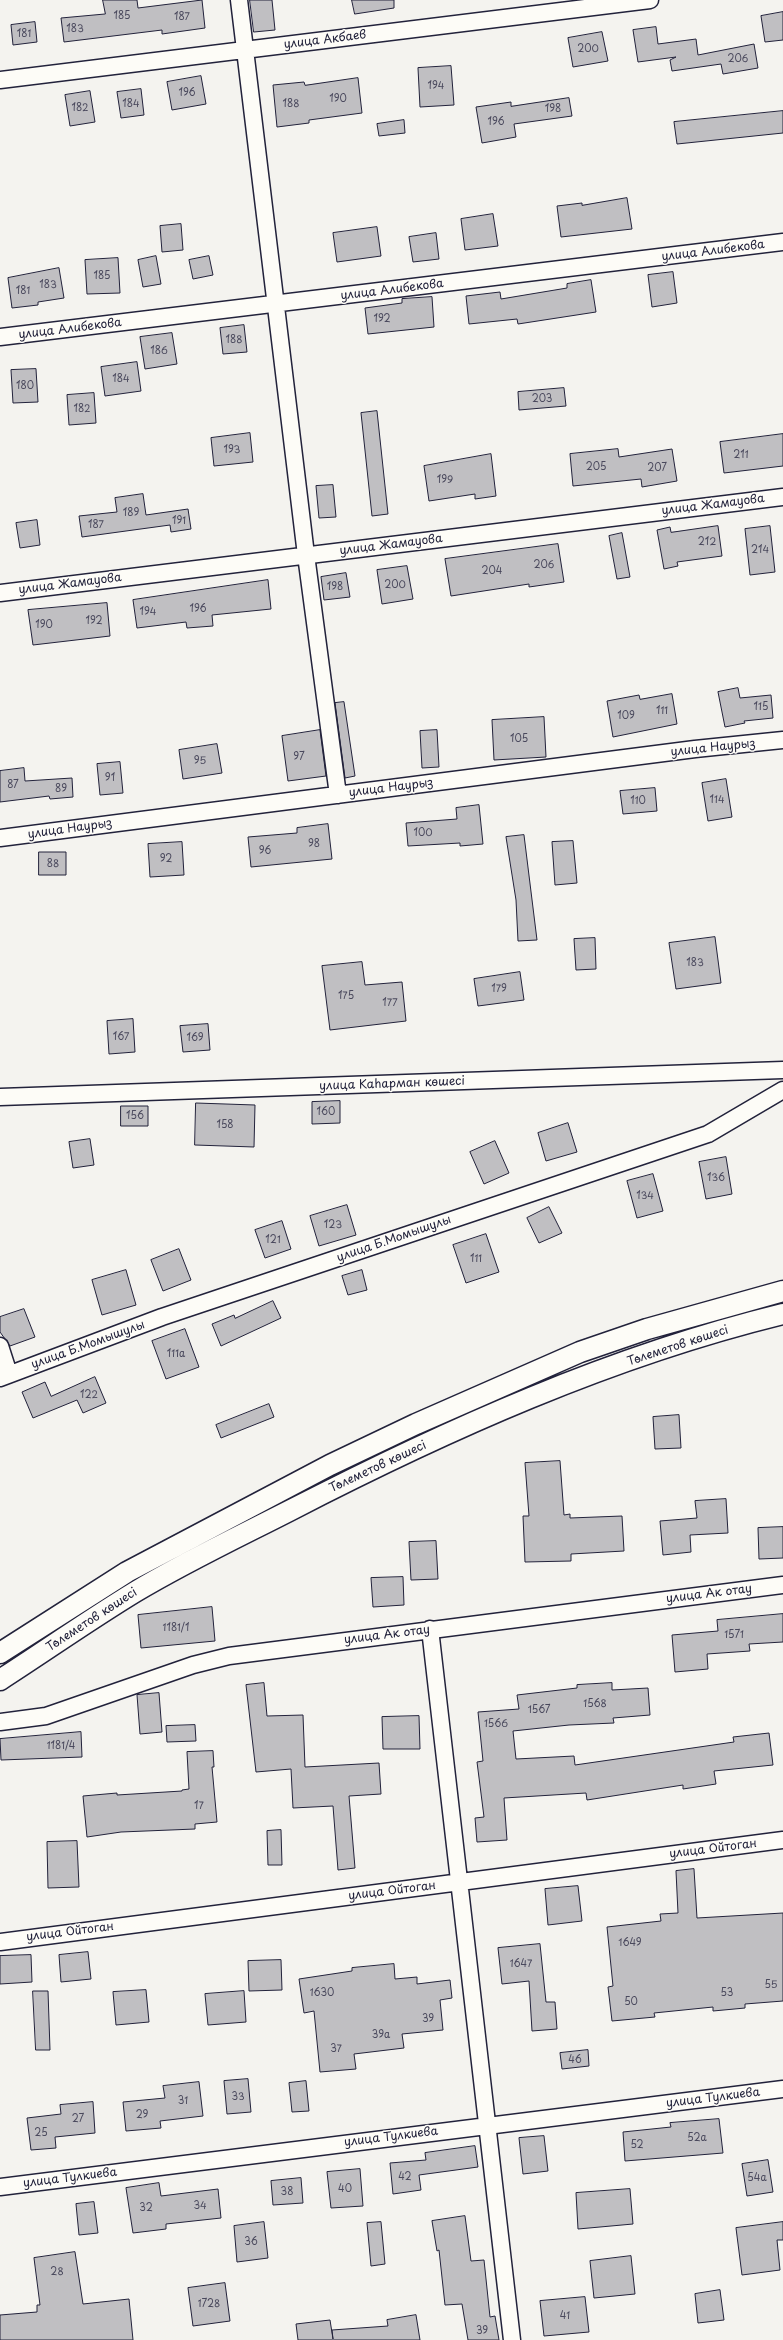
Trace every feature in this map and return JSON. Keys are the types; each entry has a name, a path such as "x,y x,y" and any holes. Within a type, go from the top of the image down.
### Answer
{"main road":[{"name":"Төлеметов көшесі","path":"0,1653 127,1572 330,1465 416,1424 514,1379 580,1352 647,1329 783,1291"},
{"name":"Төлеметов көшесі","path":"0,1680 136,1592 322,1494 418,1448 588,1376 662,1350 783,1314"}],"street":[{"path":"238,0 306,555 338,795"},
{"name":"улица Акбаев","path":"0,80 650,0"},
{"name":"улица Алибекова","path":"0,337 783,242"},
{"name":"улица Жамауова","path":"0,593 783,497"},
{"name":"улица Наурыз","path":"0,838 695,749 783,740"},
{"name":"улица Каһарман көшесі","path":"0,1097 783,1070"},
{"name":"улица Б.Момышулы","path":"4,1376 162,1317 708,1134 783,1090"},
{"path":"0,1346 4,1376"},
{"name":"улица Ак отау","path":"0,1722 46,1716 193,1665 229,1656 783,1584"},
{"path":"430,1629 458,1883 488,2125 512,2340"},
{"name":"улица Ойтоган","path":"0,1942 458,1883 535,1871 783,1840"},
{"name":"улица Тулкиева","path":"0,2187 783,2089"}],"building":[{"path":"103,0 137,0 138,8 202,0 205,28 162,34 162,30 64,42 61,18 105,14"},
{"path":"250,0 272,0 275,30 254,32"},
{"path":"352,0 394,0 394,8 355,14"},
{"path":"783,12 783,40 765,42 761,16"},
{"path":"35,22 37,42 13,45 11,25"},
{"path":"656,27 658,44 696,39 698,55 754,44 758,68 723,74 721,64 672,71 670,60 676,57 638,62 633,30"},
{"path":"602,32 608,61 573,67 568,38"},
{"path":"451,66 454,105 420,107 418,68"},
{"path":"201,76 206,104 172,110 167,82"},
{"path":"358,78 362,113 309,120 309,123 277,127 273,85 304,82 305,85"},
{"path":"141,89 144,115 121,118 117,92"},
{"path":"90,91 95,122 70,126 65,95"},
{"path":"569,98 572,116 514,124 516,137 482,143 476,107 511,102 511,106"},
{"path":"783,111 783,133 677,144 674,122"},
{"path":"404,120 405,133 379,136 377,124"},
{"path":"627,198 632,229 561,237 557,206 582,203 582,205"},
{"path":"493,214 498,246 465,250 461,219"},
{"path":"181,224 183,250 162,252 160,226"},
{"path":"377,227 381,256 337,262 333,233"},
{"path":"436,233 439,259 413,262 409,237"},
{"path":"156,256 161,284 143,287 138,260"},
{"path":"209,256 213,275 193,279 189,260"},
{"path":"118,258 120,293 87,294 85,260"},
{"path":"59,268 64,298 38,302 38,305 12,308 8,278"},
{"path":"673,272 677,303 652,307 648,275"},
{"path":"591,280 596,312 518,324 517,319 469,324 466,296 500,292 501,299 567,288 567,284"},
{"path":"432,297 434,327 368,334 365,308 402,303 402,299"},
{"path":"244,325 247,352 223,354 220,328"},
{"path":"172,333 177,364 145,369 140,337"},
{"path":"137,362 141,391 105,396 101,367"},
{"path":"36,369 38,402 13,403 11,370"},
{"path":"564,388 566,406 519,410 518,392"},
{"path":"94,393 96,423 69,425 67,395"},
{"path":"377,411 388,514 372,516 361,413"},
{"path":"250,433 253,462 214,466 211,438"},
{"path":"783,434 783,466 724,473 720,442"},
{"path":"618,449 619,457 672,449 677,481 642,487 641,479 573,486 570,454"},
{"path":"491,454 496,496 475,499 475,494 429,501 424,466"},
{"path":"333,485 336,517 319,518 316,486"},
{"path":"143,494 146,515 188,509 191,529 171,532 170,525 82,537 79,516 117,512 115,498"},
{"path":"37,520 40,545 20,548 16,523"},
{"path":"718,526 722,556 677,562 678,566 664,569 657,530 670,527 671,532"},
{"path":"770,526 775,572 750,575 745,529"},
{"path":"622,533 630,577 617,579 609,536"},
{"path":"558,544 564,582 529,587 529,584 451,596 445,559"},
{"path":"407,566 413,599 382,604 377,570"},
{"path":"346,573 350,597 324,600 321,577"},
{"path":"268,580 271,609 212,615 213,626 187,628 186,622 137,628 133,600"},
{"path":"107,603 110,636 33,645 28,610"},
{"path":"738,688 740,698 771,695 773,718 744,721 745,723 725,727 718,692"},
{"path":"672,694 677,724 613,737 607,701 639,695 640,699"},
{"path":"344,702 355,776 345,778 335,703"},
{"path":"544,717 546,757 494,760 492,720"},
{"path":"320,730 326,776 288,781 282,736"},
{"path":"437,730 439,767 422,768 420,731"},
{"path":"217,744 222,773 183,779 179,750"},
{"path":"120,762 123,793 100,795 97,764"},
{"path":"24,768 25,781 72,778 73,797 50,799 49,796 0,802 0,771"},
{"path":"726,779 732,817 708,821 702,783"},
{"path":"655,788 657,811 623,814 620,791"},
{"path":"479,805 483,844 460,846 460,843 408,846 406,823 457,819 456,808"},
{"path":"328,824 332,859 251,867 248,837 297,833 297,828"},
{"path":"524,835 537,940 518,941 516,900 506,837"},
{"path":"573,841 577,883 555,885 552,842"},
{"path":"182,842 184,875 150,877 148,844"},
{"path":"39,852 66,852 66,875 39,875"},
{"path":"715,937 721,983 676,989 669,943"},
{"path":"595,938 596,969 576,970 574,939"},
{"path":"362,962 365,985 402,982 406,1021 330,1030 322,966"},
{"path":"520,972 524,1000 478,1006 474,979"},
{"path":"133,1019 135,1052 109,1054 107,1021"},
{"path":"208,1024 210,1050 183,1052 180,1026"},
{"path":"340,1101 340,1123 312,1124 312,1102"},
{"path":"196,1103 255,1105 254,1147 195,1145"},
{"path":"121,1106 148,1106 148,1126 121,1126"},
{"path":"568,1123 577,1152 546,1161 538,1133"},
{"path":"90,1139 94,1165 73,1168 69,1142"},
{"path":"495,1141 509,1173 484,1184 470,1152"},
{"path":"726,1157 732,1194 706,1199 699,1162"},
{"path":"653,1174 663,1211 637,1218 627,1181"},
{"path":"347,1205 356,1235 319,1246 310,1216"},
{"path":"549,1207 562,1233 539,1243 527,1218"},
{"path":"282,1221 291,1249 265,1258 255,1230"},
{"path":"486,1234 499,1272 466,1283 453,1245"},
{"path":"179,1249 191,1280 163,1291 151,1260"},
{"path":"126,1270 136,1305 102,1315 92,1280"},
{"path":"362,1270 367,1290 348,1295 342,1276"},
{"path":"273,1301 281,1318 221,1346 212,1324 234,1315 235,1318"},
{"path":"24,1309 35,1337 10,1346 0,1332 0,1317"},
{"path":"185,1329 199,1367 166,1379 152,1341"},
{"path":"95,1377 106,1403 83,1413 77,1400 33,1418 22,1392 45,1382 51,1396"},
{"path":"269,1404 274,1417 221,1438 216,1425"},
{"path":"679,1415 681,1448 655,1449 653,1417"},
{"path":"560,1461 564,1515 570,1514 570,1518 622,1516 624,1551 571,1554 571,1561 525,1562 523,1516 529,1516 525,1463"},
{"path":"726,1499 728,1533 690,1535 691,1552 663,1555 660,1521 697,1518 695,1501"},
{"path":"783,1527 783,1558 759,1559 758,1528"},
{"path":"436,1541 438,1579 411,1580 409,1542"},
{"path":"403,1577 404,1605 373,1607 371,1578"},
{"path":"212,1607 215,1641 141,1648 138,1615"},
{"path":"783,1614 783,1642 749,1644 750,1651 707,1654 708,1669 675,1672 672,1635 718,1631 717,1620"},
{"path":"264,1683 267,1716 303,1715 305,1767 379,1763 381,1794 349,1796 355,1868 338,1870 333,1806 293,1808 291,1769 256,1772 246,1685"},
{"path":"612,1683 612,1690 648,1688 650,1715 613,1718 614,1723 569,1725 513,1731 516,1759 574,1756 575,1765 734,1742 733,1737 769,1733 773,1765 714,1771 716,1784 683,1789 683,1785 587,1800 586,1793 504,1798 507,1840 477,1842 475,1818 484,1817 477,1762 483,1761 478,1712 519,1709 517,1695 577,1688 577,1685"},
{"path":"159,1693 162,1732 140,1734 137,1695"},
{"path":"419,1716 420,1749 383,1749 382,1717"},
{"path":"195,1725 196,1741 167,1742 166,1726"},
{"path":"81,1732 82,1757 1,1760 0,1739"},
{"path":"213,1751 214,1767 212,1767 217,1822 195,1824 195,1829 121,1832 87,1837 83,1796 117,1793 117,1795 182,1791 189,1789 187,1752"},
{"path":"281,1830 282,1865 268,1865 267,1831"},
{"path":"77,1841 79,1887 48,1888 47,1842"},
{"path":"694,1869 697,1918 783,1913 783,2001 745,2004 745,2008 713,2011 713,2007 654,2013 655,2017 612,2021 608,1987 613,1986 607,1927 661,1921 660,1914 678,1913 676,1871"},
{"path":"578,1886 582,1921 548,1925 545,1889"},
{"path":"540,1944 546,2002 555,2002 557,2029 532,2031 529,1981 502,1984 498,1948"},
{"path":"88,1952 91,1979 61,1982 59,1955"},
{"path":"31,1955 32,1982 0,1984 0,1956"},
{"path":"281,1960 282,1990 249,1991 248,1961"},
{"path":"394,1964 395,1979 417,1977 417,1984 450,1980 452,1998 440,2000 443,2030 402,2034 404,2048 354,2054 356,2069 320,2072 314,2011 304,2013 299,1979 352,1971 352,1968"},
{"path":"146,1990 149,2022 116,2025 113,1992"},
{"path":"33,1991 48,1991 50,2050 36,2050"},
{"path":"244,1991 246,2022 208,2025 205,1994"},
{"path":"588,2050 589,2066 562,2069 560,2053"},
{"path":"248,2079 251,2112 227,2114 224,2081"},
{"path":"306,2081 309,2111 292,2112 289,2083"},
{"path":"199,2082 203,2116 160,2121 161,2128 126,2131 123,2102 165,2098 163,2086"},
{"path":"93,2102 95,2133 55,2137 56,2148 31,2150 27,2118 61,2114 60,2105"},
{"path":"719,2119 723,2153 625,2161 623,2132 671,2127 670,2123"},
{"path":"544,2136 548,2171 523,2174 519,2138"},
{"path":"475,2146 478,2167 419,2175 421,2190 393,2194 390,2163 426,2160 425,2153"},
{"path":"768,2160 773,2192 747,2196 742,2164"},
{"path":"360,2169 363,2206 331,2208 327,2172"},
{"path":"301,2178 303,2203 273,2205 271,2181"},
{"path":"159,2183 161,2196 218,2189 221,2218 166,2224 166,2229 133,2233 126,2188"},
{"path":"630,2189 633,2224 578,2229 576,2193"},
{"path":"94,2202 98,2233 79,2235 76,2204"},
{"path":"465,2216 471,2261 484,2260 490,2317 495,2316 499,2340 468,2340 462,2304 445,2305 439,2250 437,2251 432,2221"},
{"path":"264,2222 268,2258 237,2262 234,2226"},
{"path":"381,2222 385,2264 371,2266 367,2223"},
{"path":"783,2222 783,2240 777,2240 780,2270 742,2275 736,2228"},
{"path":"75,2252 83,2304 129,2299 133,2340 0,2340 0,2315 37,2312 37,2305 40,2305 34,2258"},
{"path":"631,2256 635,2294 594,2298 590,2261"},
{"path":"225,2283 230,2321 193,2326 188,2288"},
{"path":"720,2290 724,2320 698,2323 695,2294"},
{"path":"585,2297 589,2332 544,2336 540,2301"},
{"path":"416,2315 420,2340 298,2340 296,2324 330,2320 333,2339 332,2330 388,2326 387,2320"}]}
